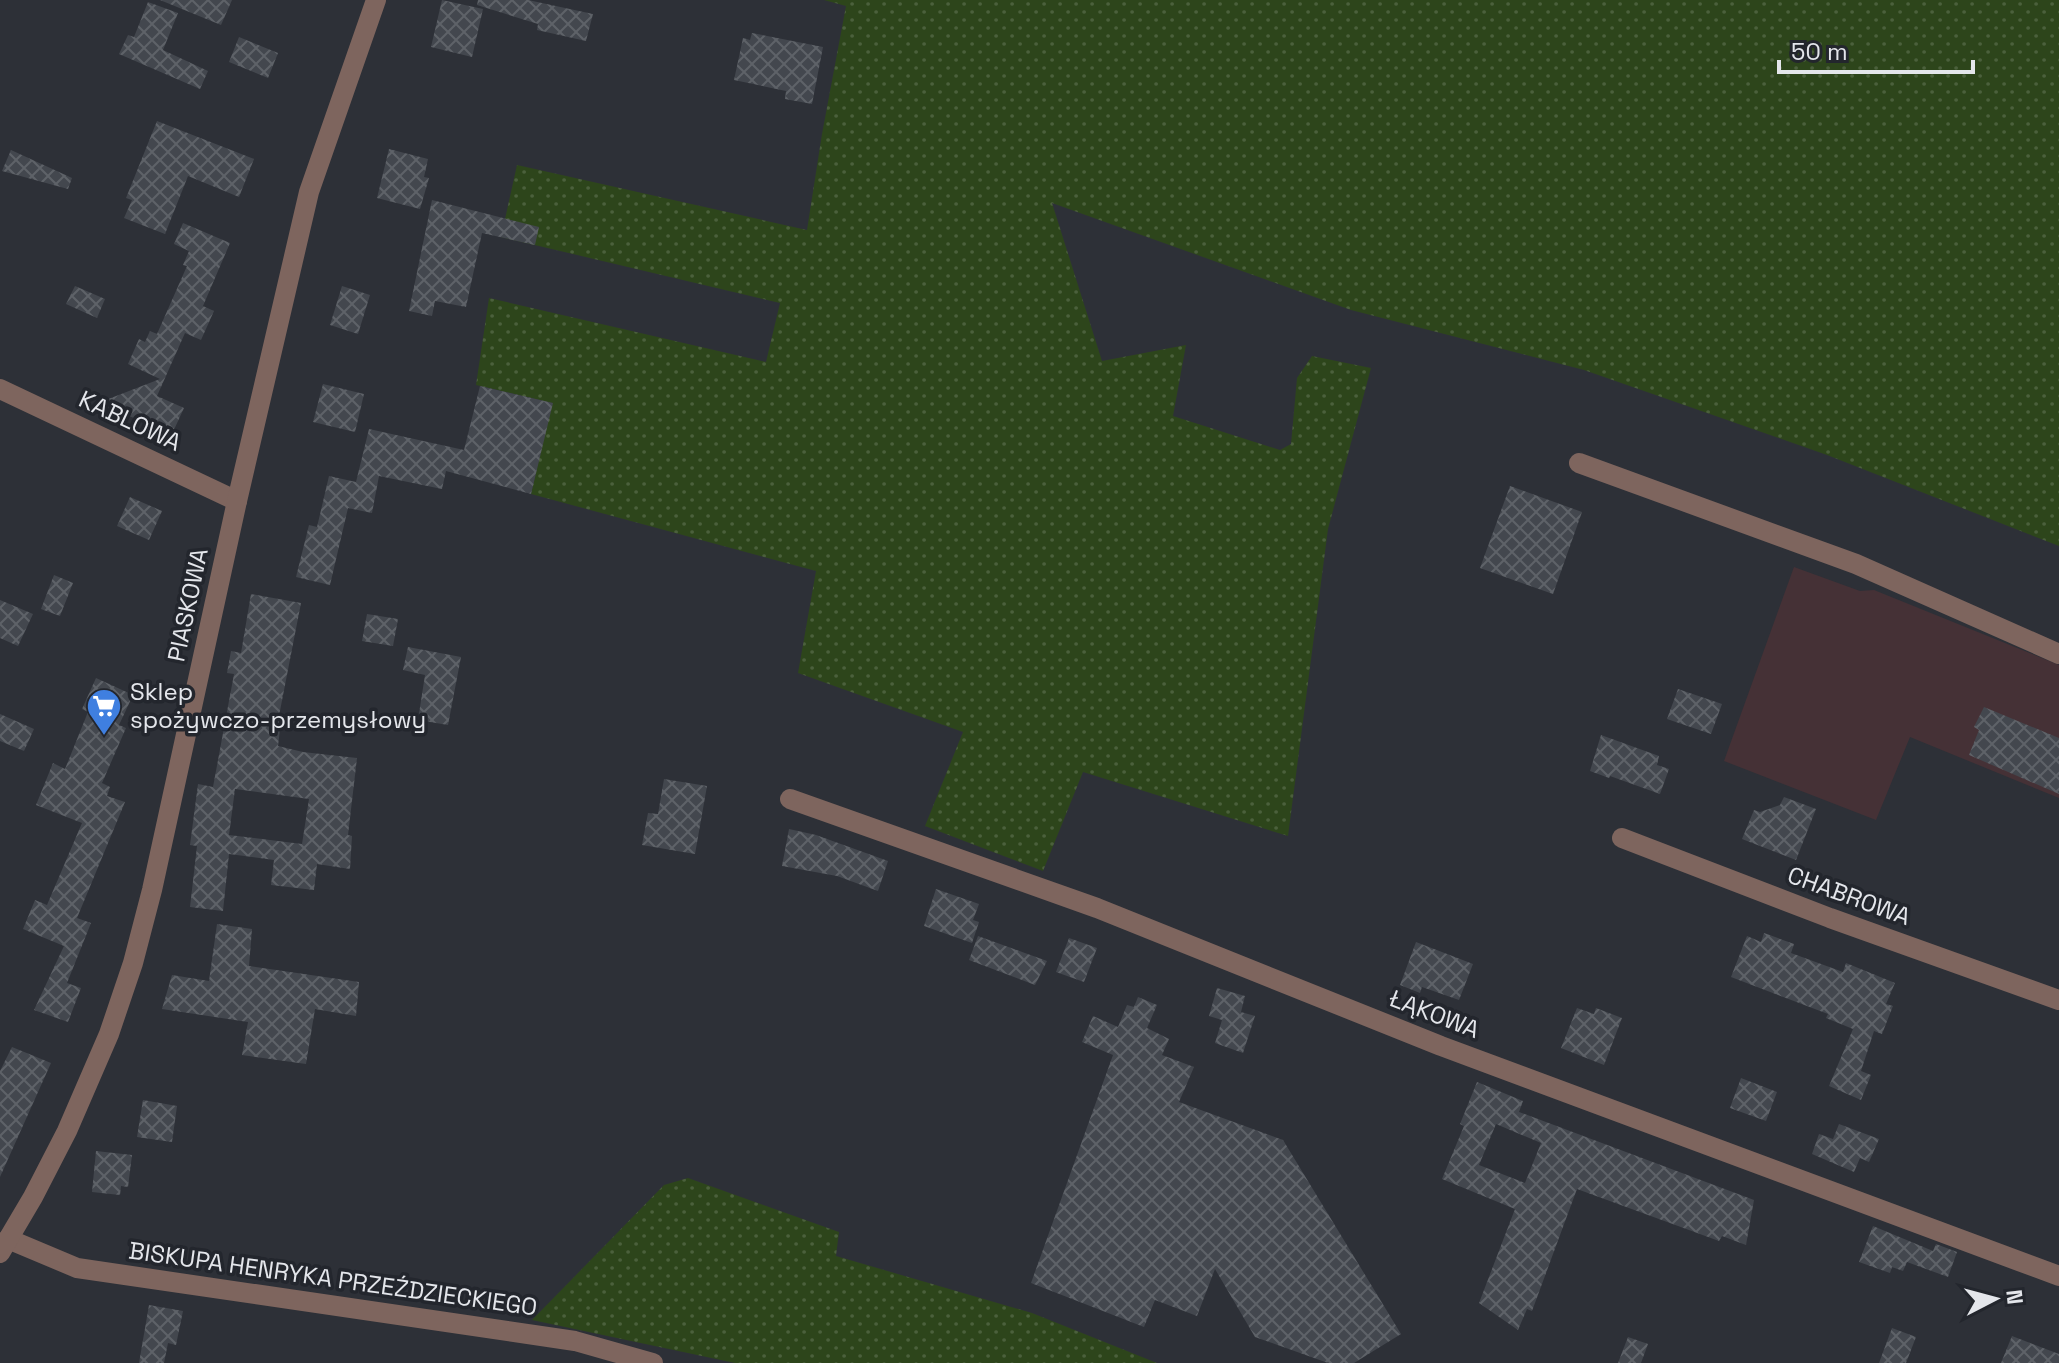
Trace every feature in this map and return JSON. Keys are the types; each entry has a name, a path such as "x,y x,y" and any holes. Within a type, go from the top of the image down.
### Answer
{"street":[{"name":"PIASKOWA","path":"4,1246 67,1131 109,1034 133,963 309,192 376,0"},
{"name":"KABLOWA","path":"0,389 237,501"},
{"path":"1579,463 1856,564 2059,654"},
{"name":"ŁĄKOWA","path":"790,799 1097,908 1441,1046 2059,1276"},
{"name":"CHABROWA","path":"1622,838 1830,918 2059,1000"},
{"name":"BISKUPA HENRYKA PRZEŹDZIECKIEGO","path":"4,1246 77,1268 575,1341 653,1363"}],"shaded area":[{"path":"1794,567 1860,591 1874,590 2059,665 2059,798 1910,737 1876,820 1724,761"}],"green space":[{"path":"824,0 2059,0 2059,546 1827,455 1584,370 1351,310 1052,203 1102,361 1186,345 1173,416 1280,450 1291,444 1297,378 1312,356 1371,368 1328,529 1288,836 1083,772 1043,871 925,826 963,732 798,673 816,571 531,494 552,403 476,385 489,298 766,362 780,303 501,237 517,165 807,230 846,6"},
{"path":"688,1178 839,1232 836,1256 1032,1313 1157,1363 735,1363 532,1320 664,1185"}],"building":[{"path":"160,0 232,0 221,25"},
{"path":"442,0 483,9 472,57 431,47"},
{"path":"478,0 528,0 593,14 586,41 537,30 538,24 477,5"},
{"path":"148,2 178,13 163,50 208,71 200,89 119,54 128,35 134,37"},
{"path":"752,33 823,47 812,104 785,99 786,91 734,80 743,38 750,40"},
{"path":"239,37 278,53 268,78 229,62"},
{"path":"157,121 254,159 239,197 188,176 165,234 124,218 132,200 126,198"},
{"path":"389,149 428,159 424,177 429,178 420,209 377,198"},
{"path":"11,150 72,178 68,189 2,171"},
{"path":"432,200 539,227 535,245 482,233 466,307 435,301 432,316 409,311"},
{"path":"183,223 230,243 203,306 214,311 201,340 185,333 157,396 184,408 172,434 98,403 160,379 128,364 139,339 145,342 150,331 157,334 187,266 183,265 189,251 174,244"},
{"path":"75,286 105,299 97,318 66,304"},
{"path":"342,286 370,295 358,334 330,325"},
{"path":"323,384 364,394 355,432 313,422"},
{"path":"480,386 553,403 531,494 446,471 442,489 379,476 372,513 348,508 330,585 296,577 309,525 317,527 329,476 356,482 369,429 464,450"},
{"path":"1510,486 1582,512 1553,594 1480,568"},
{"path":"130,497 162,511 149,540 117,526"},
{"path":"54,575 73,583 60,616 41,609"},
{"path":"251,594 301,603 278,721 281,721 278,746 357,758 348,835 352,836 350,869 317,864 314,890 271,885 274,860 229,854 223,911 190,907 197,846 190,845 198,784 213,787 234,674 227,673 231,651 241,653","holes":["235,789 309,799 302,844 229,835"]},
{"path":"0,600 33,614 18,646 0,638"},
{"path":"367,614 398,619 393,646 362,641"},
{"path":"408,647 461,657 448,725 418,720 425,675 403,670"},
{"path":"96,678 133,695 119,725 126,728 102,783 110,787 107,796 125,802 77,918 91,923 67,983 81,988 68,1022 34,1010 64,946 23,929 35,900 47,905 82,823 36,805 53,763 65,769 88,712 82,709"},
{"path":"1678,689 1722,704 1711,734 1667,719"},
{"path":"1984,707 2059,738 2059,794 1969,755 1979,730 1974,727"},
{"path":"0,714 34,729 24,751 0,741"},
{"path":"1601,735 1659,756 1657,765 1669,769 1660,794 1590,771"},
{"path":"664,779 707,786 695,854 642,845 648,813 658,814"},
{"path":"1784,797 1816,809 1796,860 1742,839 1754,810 1760,812 1780,805"},
{"path":"789,829 816,835 888,861 878,891 837,876 782,866"},
{"path":"936,889 979,904 973,920 979,922 972,943 924,926"},
{"path":"217,924 252,929 249,966 359,982 356,1016 315,1009 306,1064 242,1055 248,1022 162,1009 172,975 209,981"},
{"path":"1764,933 1794,944 1791,953 1843,972 1846,963 1895,983 1886,1004 1893,1006 1882,1034 1874,1031 1861,1071 1871,1075 1861,1100 1829,1086 1853,1029 1826,1018 1828,1014 1731,977 1747,936 1761,942"},
{"path":"978,936 1047,961 1035,985 969,960"},
{"path":"1069,938 1097,948 1084,982 1056,972"},
{"path":"1416,942 1473,964 1459,1000 1422,987 1420,993 1400,985"},
{"path":"1217,988 1245,996 1241,1012 1255,1016 1243,1053 1215,1043 1222,1020 1209,1016"},
{"path":"1138,997 1157,1005 1147,1028 1169,1039 1162,1055 1194,1067 1179,1102 1283,1140 1401,1334 1354,1363 1328,1363 1255,1337 1215,1269 1197,1316 1155,1300 1144,1327 1031,1283 1113,1055 1082,1042 1093,1016 1118,1027 1127,1005 1134,1007"},
{"path":"1577,1008 1594,1014 1596,1008 1622,1018 1604,1065 1561,1048"},
{"path":"12,1047 51,1063 0,1177 0,1071"},
{"path":"1741,1078 1777,1092 1766,1121 1730,1108"},
{"path":"1477,1082 1523,1101 1519,1112 1754,1200 1746,1245 1722,1236 1719,1241 1577,1189 1532,1311 1527,1309 1518,1330 1479,1303 1515,1209 1442,1179 1464,1126 1460,1124","holes":["1496,1124 1541,1143 1525,1183 1479,1165"]},
{"path":"143,1100 177,1106 172,1142 137,1137"},
{"path":"1839,1124 1879,1139 1869,1162 1860,1158 1854,1172 1812,1154 1819,1134 1833,1139"},
{"path":"96,1151 132,1155 128,1187 121,1186 120,1195 92,1192"},
{"path":"1873,1226 1933,1251 1936,1244 1957,1252 1948,1277 1907,1262 1903,1271 1892,1267 1890,1273 1859,1262"},
{"path":"149,1305 183,1311 176,1345 168,1343 164,1363 139,1363"},
{"path":"1892,1328 1916,1337 1906,1363 1879,1363"},
{"path":"2012,1336 2059,1354 2059,1363 2001,1363"},
{"path":"1628,1337 1648,1344 1641,1363 1618,1363"}],"place":[{"name":"Sklep spożywczo-przemysłowy","path":"104,737"}]}
